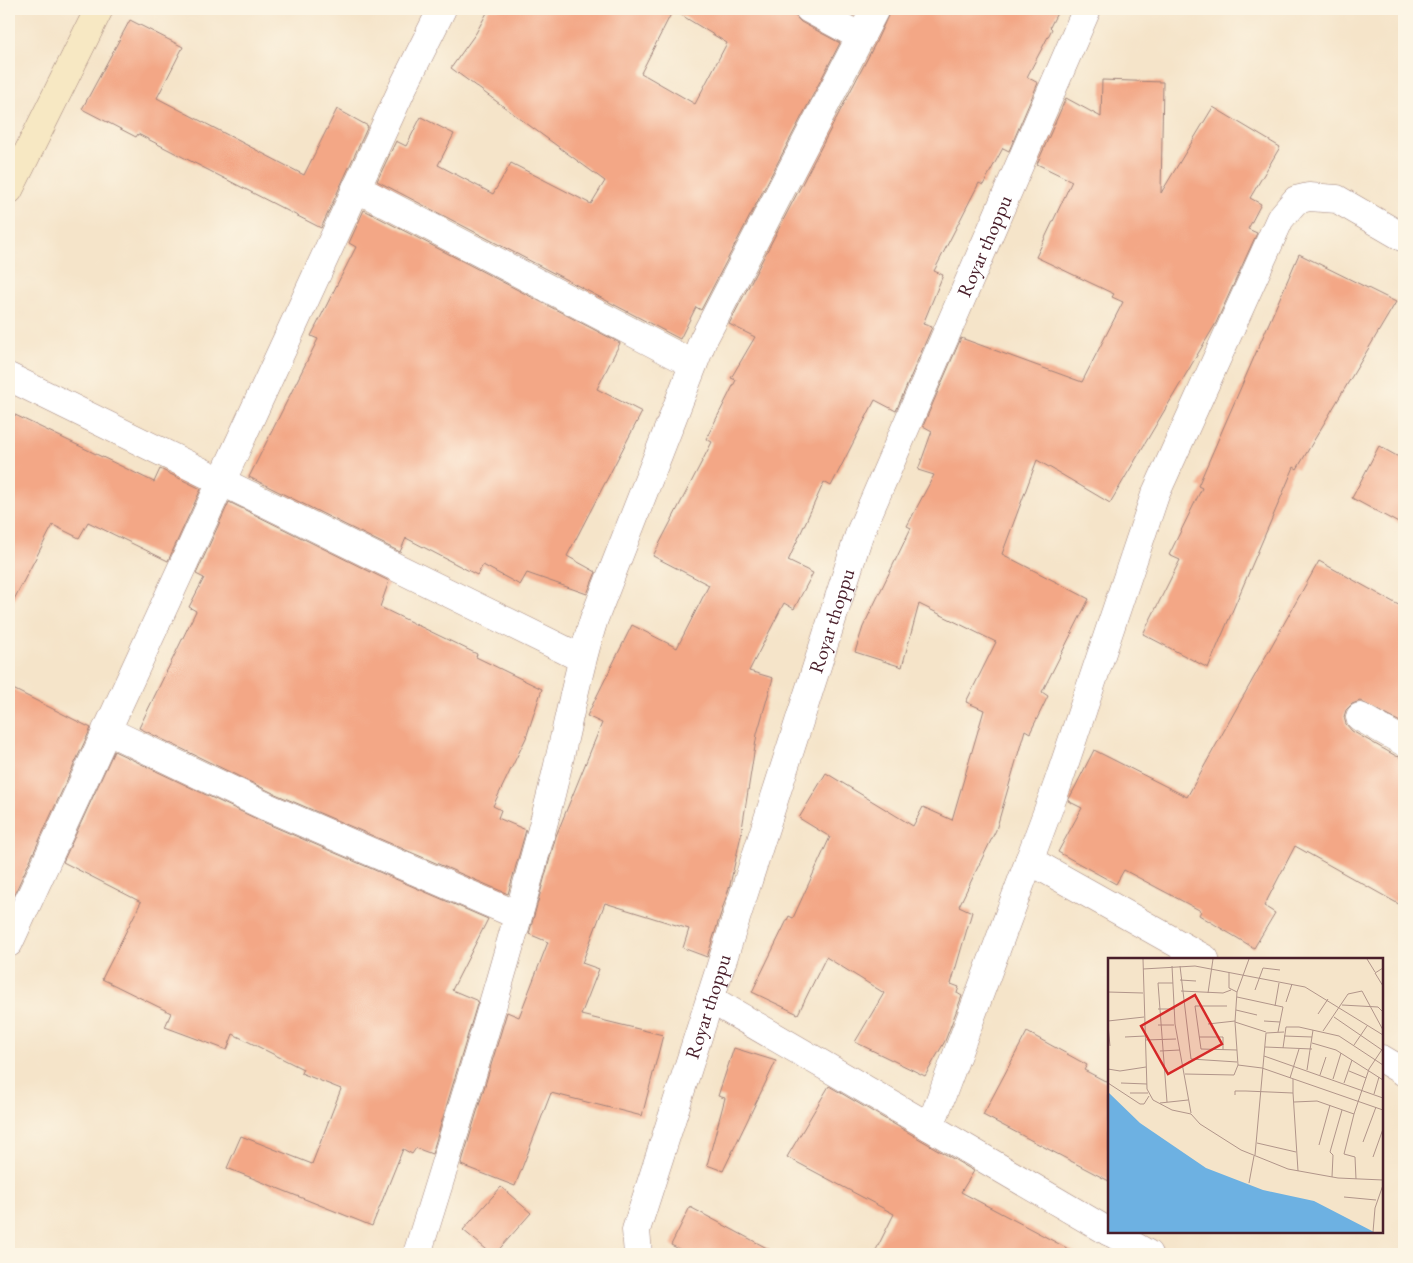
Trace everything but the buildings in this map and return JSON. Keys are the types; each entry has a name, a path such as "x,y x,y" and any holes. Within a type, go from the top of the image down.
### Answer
{"main road":[{"path":"9,190 99,9"}],"street":[{"path":"9,943 356,188 442,9"},
{"path":"809,9 861,37"},
{"path":"417,1254 478,1059 547,810 581,658 594,619 703,340 876,9"},
{"name":"Royar thoppu","path":"638,1254 636,1230 859,535 1088,9"},
{"path":"356,188 693,364"},
{"path":"930,1127 1060,777 1155,495 1280,219 1296,200 1309,197 1337,198 1404,238"},
{"path":"9,377 581,658"},
{"path":"1360,717 1404,742"},
{"path":"106,730 267,807 517,915"},
{"path":"1029,860 1204,958"},
{"path":"710,999 1108,1231"},
{"path":"1383,1060 1404,1072"},
{"path":"1111,1233 1148,1254"}]}
